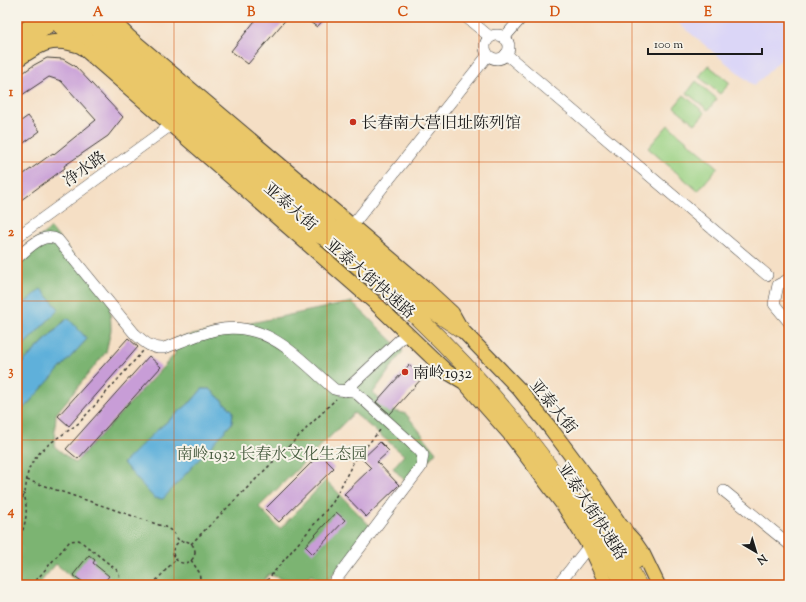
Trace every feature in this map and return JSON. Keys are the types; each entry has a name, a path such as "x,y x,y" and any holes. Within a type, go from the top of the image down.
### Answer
{"highway":[{"name":"亚泰大街快速路","path":"86,17 202,126"},
{"name":"亚泰大街快速路","path":"59,18 84,33 202,126 322,228 332,231 454,338 518,407 581,490 616,545 638,585"},
{"path":"462,329 432,310 337,226 322,228 322,243 411,321 464,382"},
{"name":"亚泰大街快速路","path":"322,228 326,238 414,315 496,400 561,480 626,585"},
{"path":"622,528 646,585"},
{"path":"589,546 617,585"}],"main road":[{"path":"17,29 20,25 22,17"},
{"path":"17,35 41,17"},
{"name":"亚泰大街","path":"109,17 128,36 351,227 424,287 452,314 462,329 514,384 551,429 596,489 622,528 643,554 658,585"},
{"path":"17,50 59,18"},
{"name":"亚泰大街","path":"59,18 82,47 284,222 407,333 447,372 464,382 509,433 564,506 589,546 607,585"},
{"path":"17,60 37,46 52,41 68,42 82,47"}],"street":[{"path":"466,17 490,37"},
{"path":"504,38 522,17"},
{"path":"488,55 485,45 490,37 495,35 504,38 508,44 506,54"},
{"path":"488,55 498,58 506,54"},
{"path":"506,54 767,275"},
{"path":"351,227 488,55"},
{"name":"净水路","path":"17,237 171,125"},
{"path":"17,258 44,237 52,237 58,240 134,333 155,349 164,348 216,330 236,328 255,331 272,337 334,389 355,392 419,450 423,461 421,467 332,585"},
{"path":"789,279 778,285 774,304 789,322"},
{"path":"345,391 407,333"},
{"path":"724,491 789,544"},
{"path":"558,585 589,546"}],"path":[{"path":"17,509 24,493 30,465 41,450 51,441 67,432 80,422 148,345"},
{"path":"191,544 345,391"},
{"path":"263,585 333,502 354,461 388,422"},
{"path":"26,480 165,527 172,531 180,542"},
{"path":"17,541 25,525 27,507 24,493"},
{"path":"32,585 70,541 75,539 79,540 118,571 120,575 119,580 115,585"},
{"path":"180,542 187,542 191,544 195,553 191,560 182,563 176,559 174,550 180,542"},
{"path":"152,585 176,559"},
{"path":"191,560 198,572 201,585"}],"shaded area":[{"path":"671,17 789,17 789,52 754,86"}],"green space":[{"path":"708,65 730,83 720,94 699,77"},
{"path":"696,81 717,99 708,110 687,93"},
{"path":"684,95 705,113 695,124 674,107"},
{"path":"668,125 718,167 698,191 648,148"},
{"name":"南岭1932 长春水文化生态园","path":"51,228 110,301 111,330 106,352 56,414 54,446 75,463 175,354 174,339 352,302 403,351 373,393 391,410 406,414 436,452 411,481 406,482 393,468 404,455 354,413 259,507 280,529 326,480 373,529 324,585 311,575 302,585 296,585 269,574 260,585 81,585 56,564 38,585 17,585 17,414 87,339 67,318 17,368 17,352 59,309 41,289 17,310 17,254","holes":["202,389 210,389 233,411 232,423 214,442 156,431 192,401"]}],"water":[{"path":"41,289 59,309 17,352 17,310"},
{"path":"68,318 87,339 17,414 17,368"},
{"path":"202,389 210,389 233,411 232,423 163,499 154,498 123,463 156,431 192,401"}],"building":[{"path":"258,17 288,17 248,64 231,51"},
{"path":"303,17 326,17 317,27"},
{"path":"47,58 63,59 75,66 123,117 108,136 64,166 65,168 17,203 17,179 53,153 54,154 96,120 61,81 49,77 22,95 17,89 17,77"},
{"path":"28,116 40,131 17,148 17,124"},
{"path":"128,338 138,347 69,426 58,416"},
{"path":"149,356 161,367 78,459 66,449"},
{"path":"409,365 423,377 390,414 376,402"},
{"path":"380,442 389,451 377,462 399,485 366,517 344,494 371,468 362,459"},
{"path":"320,454 334,468 279,522 265,509"},
{"path":"336,512 345,520 313,554 305,546"},
{"path":"89,555 95,560 93,563 109,576 102,585 87,585 73,575"}],"place":[{"name":"长春南大营旧址陈列馆","path":"353,122"},
{"name":"南岭1932","path":"405,372"}]}
